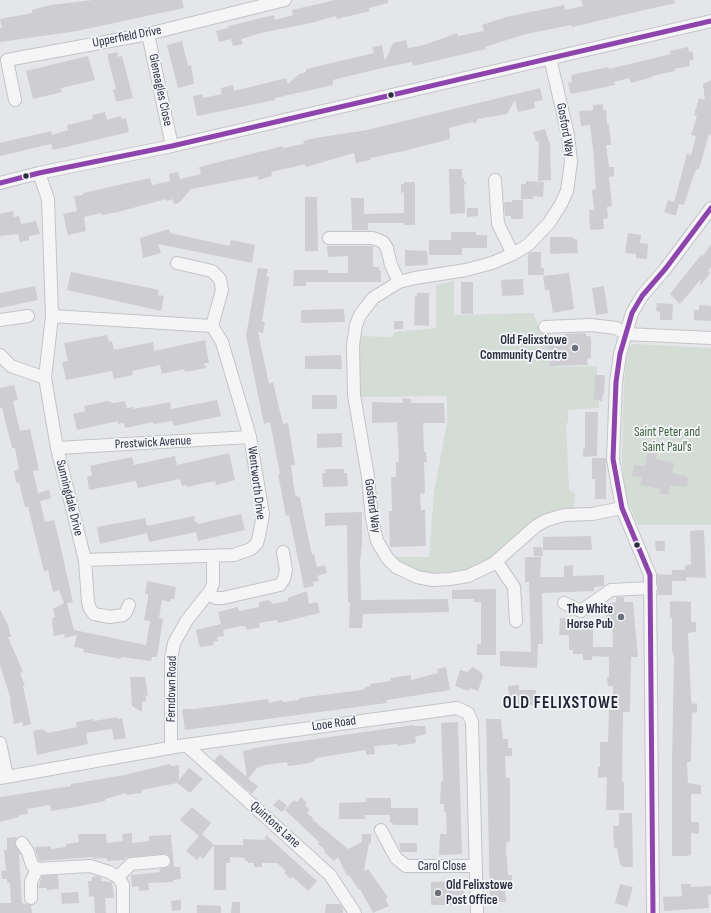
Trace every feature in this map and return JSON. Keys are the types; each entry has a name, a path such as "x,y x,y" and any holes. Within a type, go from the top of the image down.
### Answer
{"street":[{"name":"Upperfield Drive","path":"16,100 3,61 148,34 285,0"},
{"path":"0,184 39,173 172,146 711,20"},
{"name":"Gleneagles Close","path":"148,34 172,146"},
{"name":"Gosford Way","path":"550,58 570,144 569,184 561,204 549,223 528,245 513,254 492,263 466,270 399,282 380,292 362,310 356,325 353,345 354,395 369,482 372,519 377,541 388,560 396,568 411,575 443,580 461,578 481,571 497,562 542,522 560,516 596,514 622,508"},
{"name":"Sunningdale Drive","path":"39,173 48,199 52,316 45,378 57,448 85,560 88,602 92,612 98,615 117,617 126,612 129,605"},
{"path":"495,180 498,224 513,254"},
{"path":"653,913 649,630 651,588 650,571 630,532 622,508 614,459 616,382 632,313 642,296 666,268 711,208"},
{"path":"329,238 373,238 383,242 387,248 391,265 399,282"},
{"path":"52,316 212,326 222,290 220,279 212,271 177,263"},
{"path":"0,320 28,316"},
{"path":"545,326 591,325 616,328 626,334 711,338"},
{"name":"Wentworth Drive","path":"85,560 234,555 244,553 254,547 259,536 263,514 250,437 222,342 212,326"},
{"path":"0,355 11,366 45,378"},
{"name":"Prestwick Avenue","path":"57,448 250,437"},
{"path":"208,594 216,598 223,598 280,585 284,579 286,570 283,552"},
{"name":"Ferndown Road","path":"171,748 171,662 174,643 187,620 208,594 213,584 213,556"},
{"path":"497,562 514,587 516,620"},
{"path":"564,603 581,611 611,590 651,588"},
{"name":"Looe Road","path":"3,777 186,745 452,707 463,710 470,716 473,730 477,913"},
{"path":"0,743 3,777"},
{"name":"Quintons Lane","path":"186,745 330,875 355,913"},
{"name":"Carol Close","path":"381,830 396,858 403,865 418,867 476,866"},
{"path":"22,843 28,852 32,865 37,869 90,866 109,872 118,877 123,885 123,913"},
{"path":"118,877 131,864 164,861"},
{"path":"32,898 32,882 37,869"}],"green space":[{"path":"454,281 454,315 533,313 541,332 550,333 550,343 554,347 557,367 597,366 599,408 568,410 568,423 566,423 569,489 575,494 574,510 483,564 462,572 440,575 418,572 401,564 394,557 429,557 434,492 447,422 447,396 359,397 358,336 393,337 394,332 436,328 436,285"},
{"name":"Saint Peter and Saint Paul's","path":"631,345 711,348 711,525 638,525 628,502 624,485 622,459 624,382 628,349"}],"building":[{"path":"93,0 182,0 184,8 77,31 0,42 0,28 2,28 0,19 32,13 32,10 50,5"},
{"path":"335,0 388,0 388,3 369,8 370,11 337,19 336,16 311,23 261,33 241,39 243,44 233,46 231,39 219,42 216,31 228,28 228,26 274,15 275,20 293,15 292,10"},
{"path":"581,0 674,0 675,3 572,27 571,25 526,34 485,47 486,49 413,66 412,62 382,68 333,80 333,85 275,98 275,100 197,116 193,96 203,94 203,98 222,94 221,88 233,85 234,91 286,78 288,84 299,74 306,72 306,69 374,53 372,47 382,45 385,61 393,43 406,40 408,48 424,45 457,33 458,36 484,31 482,25 506,17 564,5 565,10 583,6"},
{"path":"182,41 188,66 191,65 194,84 178,88 167,45"},
{"path":"688,47 689,52 692,51 694,59 689,61 690,66 674,69 675,71 652,76 631,83 629,78 614,82 615,85 571,94 568,83 572,82 571,75 608,67 609,69 671,54 670,51"},
{"path":"117,52 118,57 122,56 133,98 120,101 116,101 113,90 116,89 108,59 108,54"},
{"path":"88,56 95,80 61,88 62,92 33,99 26,71"},
{"path":"711,80 711,135 709,134 699,169 697,169 694,174 684,205 679,204 676,215 673,215 664,212 668,200 674,202 687,154 691,155 696,136 691,135 697,116 694,115 699,98 705,100 703,84"},
{"path":"540,88 543,100 534,102 535,108 518,112 515,100 507,114 478,119 475,124 472,122 449,128 450,139 370,158 371,160 356,163 354,153 306,167 305,164 271,172 272,176 259,180 258,176 191,189 179,203 174,204 172,199 167,201 166,199 118,212 102,215 101,213 84,217 86,231 68,235 63,214 77,211 74,196 83,195 83,193 150,178 152,185 170,181 169,174 178,172 180,179 201,174 199,167 283,146 283,148 304,144 303,141 315,138 367,130"},
{"path":"603,104 603,110 606,110 607,124 609,124 611,145 606,145 609,167 614,167 614,176 609,177 612,206 607,207 608,218 603,219 604,229 590,230 589,210 594,210 592,190 596,189 593,148 590,125 581,126 579,111 593,110 593,105"},
{"path":"105,112 107,120 121,116 122,119 126,118 129,132 53,150 51,144 0,156 0,143 51,131 52,135 68,130 67,125 93,119 92,115"},
{"path":"545,129 549,142 550,141 551,180 538,181 539,141 536,142 533,132"},
{"path":"449,169 462,169 462,178 464,178 464,181 467,183 464,185 465,213 450,214"},
{"path":"526,181 544,182 543,197 533,196 533,199 521,199 521,184 526,184"},
{"path":"404,182 415,182 415,225 404,225 404,223 368,223 368,230 352,230 351,198 364,198 364,214 404,213 404,192 401,193 401,184 404,184"},
{"path":"305,197 317,197 318,251 305,251"},
{"path":"512,200 523,200 523,219 511,219 511,216 505,216 504,202 512,202"},
{"path":"467,208 478,208 478,216 467,217"},
{"path":"13,211 14,217 19,216 21,224 36,221 40,234 29,236 29,240 20,242 18,234 0,236 0,214"},
{"path":"169,229 170,233 230,246 231,240 255,245 252,263 158,244 161,253 143,258 140,238"},
{"path":"451,232 476,232 476,235 487,235 487,248 462,248 462,255 429,255 429,240 451,240"},
{"path":"628,233 641,235 640,243 648,244 647,259 636,258 636,254 625,253"},
{"path":"550,237 573,237 573,239 577,239 578,253 550,254"},
{"path":"711,244 711,267 708,271 710,273 700,286 701,279 680,304 670,294 701,255 703,256"},
{"path":"327,246 373,246 373,267 379,267 379,270 381,271 381,282 306,282 306,286 293,286 294,270 328,270 328,273 348,273 348,256 328,257"},
{"path":"405,250 427,251 428,265 405,266"},
{"path":"531,252 541,252 541,267 544,269 544,275 528,275 528,254"},
{"path":"258,268 268,269 266,276 269,277 262,321 265,322 263,333 258,332 269,384 273,382 283,424 288,423 295,465 291,465 295,495 300,498 312,555 314,554 317,567 325,565 327,573 317,576 319,581 313,582 314,586 304,588 289,515 286,516 270,422 264,424 246,336"},
{"path":"71,272 159,290 158,295 164,296 161,311 67,290"},
{"path":"569,273 574,309 553,313 549,290 545,290 543,276"},
{"path":"523,279 524,295 502,296 501,280"},
{"path":"461,282 473,282 473,314 461,314"},
{"path":"35,286 38,300 0,308 0,293"},
{"path":"604,286 608,313 596,315 592,288"},
{"path":"417,293 429,293 429,326 414,325 415,296 417,296"},
{"path":"657,303 673,304 672,320 660,320 660,312 656,311"},
{"path":"699,305 711,306 711,321 694,320 694,310 699,310"},
{"path":"344,309 345,322 301,323 301,310"},
{"path":"394,321 403,321 403,329 394,329"},
{"name":"Old Felixstowe Community Centre","path":"586,333 586,336 590,336 591,340 591,358 587,359 588,365 549,366 549,349 545,346 545,340 548,336 564,337 564,334"},
{"path":"107,335 109,342 112,341 114,350 153,342 154,351 205,340 209,363 204,363 206,368 185,372 184,369 162,374 160,365 132,371 133,375 114,379 112,371 66,380 62,362 68,361 64,343"},
{"path":"341,355 342,369 305,369 305,356"},
{"path":"595,375 605,375 602,401 594,400"},
{"path":"14,385 18,400 13,401 20,431 30,429 33,442 39,470 33,471 38,493 49,490 51,498 40,501 45,522 54,520 58,535 73,602 67,603 74,630 146,645 150,621 144,620 148,598 148,594 145,594 147,581 176,587 174,599 171,599 170,602 162,600 159,618 163,619 157,657 152,657 151,661 121,657 121,659 83,652 84,649 74,647 77,635 65,638 64,634 54,636 52,618 55,617 53,609 64,603 59,590 53,592 48,570 44,571 28,507 25,507 19,482 16,483 14,471 19,469 15,448 12,448 2,408 0,408 0,388"},
{"path":"312,395 337,395 337,409 312,409"},
{"path":"402,398 411,399 411,403 444,403 445,423 423,423 424,452 426,452 427,462 424,462 425,493 420,494 421,510 425,510 426,546 390,547 389,511 392,511 391,477 396,477 396,462 399,462 397,422 372,423 372,402 403,403"},
{"path":"217,400 221,416 174,426 172,421 153,424 153,422 125,428 124,423 118,424 118,421 77,430 73,414 85,411 84,406 108,401 113,403 125,401 127,408 133,407 134,409 170,402 171,409"},
{"path":"585,412 598,412 597,456 583,457 583,449 585,449"},
{"path":"342,433 342,447 317,448 317,434"},
{"name":"Saint Peter and Saint Paul's","path":"648,448 658,449 656,459 674,463 672,473 685,476 688,479 687,485 683,487 670,485 668,495 659,493 660,489 640,485 642,478 632,476 634,465 645,466"},
{"path":"229,453 235,480 216,485 215,481 187,487 186,485 182,486 180,479 138,488 136,481 89,490 87,477 92,475 90,466 132,457 134,465 175,456 177,465"},
{"path":"592,458 606,458 606,499 595,499 595,479 592,479"},
{"path":"325,469 344,469 344,473 347,473 348,486 323,487 322,473 325,473"},
{"path":"362,512 362,544 360,562 361,600 448,599 449,612 363,614 362,628 349,628 350,602 348,602 347,525 325,526 325,513"},
{"path":"241,514 245,530 198,541 196,532 149,542 147,533 100,544 97,527 145,518 147,526 194,516 195,522 198,524"},
{"path":"704,530 706,578 686,577 686,581 672,581 672,570 685,570 685,566 691,564 690,531"},
{"path":"591,536 592,550 543,550 543,537"},
{"path":"655,541 665,541 665,551 656,551"},
{"path":"533,547 542,547 543,556 534,556"},
{"path":"525,557 541,557 540,577 564,577 564,566 573,565 573,576 604,575 604,586 594,587 594,591 542,593 543,644 538,644 537,668 500,666 500,651 531,652 529,582 525,582"},
{"path":"657,574 672,575 672,595 658,595"},
{"path":"496,589 496,655 477,655 477,644 481,644 481,602 474,602 474,599 452,599 452,590"},
{"path":"307,591 309,604 317,602 320,613 278,623 277,620 259,623 260,627 247,630 246,627 241,626 223,630 224,636 217,637 218,641 213,642 214,645 201,647 199,645 196,630 221,624 218,612 238,607 239,611 259,607 259,602 269,600 273,604 288,601 288,598"},
{"path":"616,597 624,597 624,602 633,602 638,657 631,657 630,712 623,712 622,782 624,782 624,810 606,810 607,777 598,778 598,767 600,767 600,742 608,742 609,709 613,710 613,686 608,686 607,678 609,677 609,657 592,656 592,660 583,660 583,654 573,654 573,650 569,650 569,635 559,635 560,618 570,618 570,625 593,627 593,647 613,647 612,619 606,619 605,604 616,602"},
{"path":"670,601 691,602 691,622 696,622 696,632 688,633 691,698 692,704 697,703 697,712 692,713 691,762 687,762 688,783 701,785 701,794 691,794 691,822 699,822 699,834 691,833 691,855 687,856 672,856 674,657 672,651 672,618 670,618"},
{"path":"0,609 8,625 11,637 8,637 23,672 20,673 25,686 23,686 31,724 23,726 22,722 14,724 11,700 0,665"},
{"path":"446,667 450,690 387,700 387,703 185,730 182,709 194,709 268,699 269,703 282,700 283,702 299,700 299,698 362,690 365,687 370,686 370,684 391,681 390,678 411,675 411,680 438,673 437,669"},
{"path":"473,667 482,673 483,677 478,691 470,688 469,691 455,686 460,670 467,672"},
{"path":"130,677 145,677 148,695 146,696 146,701 142,702 142,712 132,706"},
{"path":"519,685 519,690 536,690 537,705 518,706 517,696 509,696 508,686"},
{"path":"117,717 117,719 122,718 126,738 114,740 112,729 86,733 88,744 37,755 33,731 42,729 48,733 77,727 76,722"},
{"path":"486,719 501,719 503,739 508,739 508,748 512,748 512,756 505,756 506,778 510,778 510,842 507,842 506,848 508,875 512,875 512,887 505,887 506,902 490,902"},
{"path":"458,722 462,854 439,855 440,834 447,834 446,812 444,812 444,804 440,804 441,782 443,781 441,723"},
{"path":"413,725 425,726 426,734 415,737 416,743 397,746 397,744 374,746 375,754 366,755 366,750 316,758 313,762 297,765 288,766 287,762 265,765 257,768 248,779 258,786 252,794 214,761 220,754 247,777 243,751 253,748"},
{"path":"170,764 171,766 179,765 179,780 189,768 203,779 190,793 177,783 142,790 142,793 126,795 126,793 105,799 105,801 80,806 51,811 50,805 27,809 28,814 19,815 19,817 0,822 0,797 71,786 71,784 124,775"},
{"path":"301,797 307,803 305,805 310,810 307,813 314,819 312,819 348,849 362,842 362,834 371,834 371,843 369,843 364,871 368,869 387,896 386,901 389,906 373,913 360,889 359,890 349,875 347,876 338,857 334,861 324,852 325,850 318,844 319,842 285,810 294,800 297,802"},
{"path":"366,798 391,798 391,808 418,808 418,825 393,825 393,823 390,823 390,815 365,815 365,819 339,819 339,803 366,802"},
{"path":"279,799 287,806 282,812 273,805"},
{"path":"192,807 211,823 202,834 214,845 203,859 200,856 197,860 186,851 199,836 180,820"},
{"path":"619,813 632,813 633,867 623,867 620,865 617,848 614,848 613,826 619,826"},
{"path":"132,833 132,843 149,841 149,836 171,835 174,867 180,867 181,879 173,880 173,882 148,883 149,890 139,891 139,886 132,887 131,875 160,872 159,869 169,867 171,860 167,854 130,857 125,858 125,860 107,861 107,858 93,859 93,857 39,861 35,847 51,846 51,849 66,847 66,844 79,842 78,834 106,834 107,843 123,841 122,834"},
{"path":"266,835 317,881 308,891 292,876 291,879 284,873 286,871 277,863 262,863 262,867 254,867 254,863 248,863 248,861 245,861 245,858 230,857 230,863 226,863 226,890 214,890 214,845 243,845 243,839 265,840"},
{"path":"17,837 15,844 21,855 19,855 22,903 31,905 32,913 0,913 0,903 11,903 10,883 7,883 7,879 2,879 1,871 6,870 4,850 7,850 7,838"},
{"path":"399,843 417,843 417,852 401,852"},
{"path":"58,875 59,889 47,890 47,888 38,888 42,876"},
{"path":"92,877 101,877 101,881 112,882 114,898 105,898 106,913 95,913 94,896 89,897 88,881 92,881"},
{"path":"464,881 464,905 431,905 431,882"},
{"path":"620,884 633,887 627,907 615,903"},
{"path":"681,884 691,884 691,887 711,886 711,894 708,895 709,908 664,911 663,897 682,896"},
{"path":"78,892 79,903 62,904 61,893"},
{"path":"181,900 181,910 172,911 171,901"},
{"path":"232,902 240,902 240,913 231,913"},
{"path":"326,904 340,904 343,909 343,913 325,913"},
{"path":"197,905 221,906 221,913 197,913"}],"transit line":[{"path":"0,183 39,173 172,146 711,21"},
{"path":"653,913 650,575 622,508 613,459 616,382 620,354 632,313 642,296 666,268 711,208"}],"place":[{"name":"Old Felixstowe Community Centre","path":"575,348"},
{"name":"The White Horse Pub","path":"621,617"},
{"name":"Old Felixstowe Post Office","path":"438,893"}],"district":[{"name":"OLD FELIXSTOWE","path":"561,704"}]}
